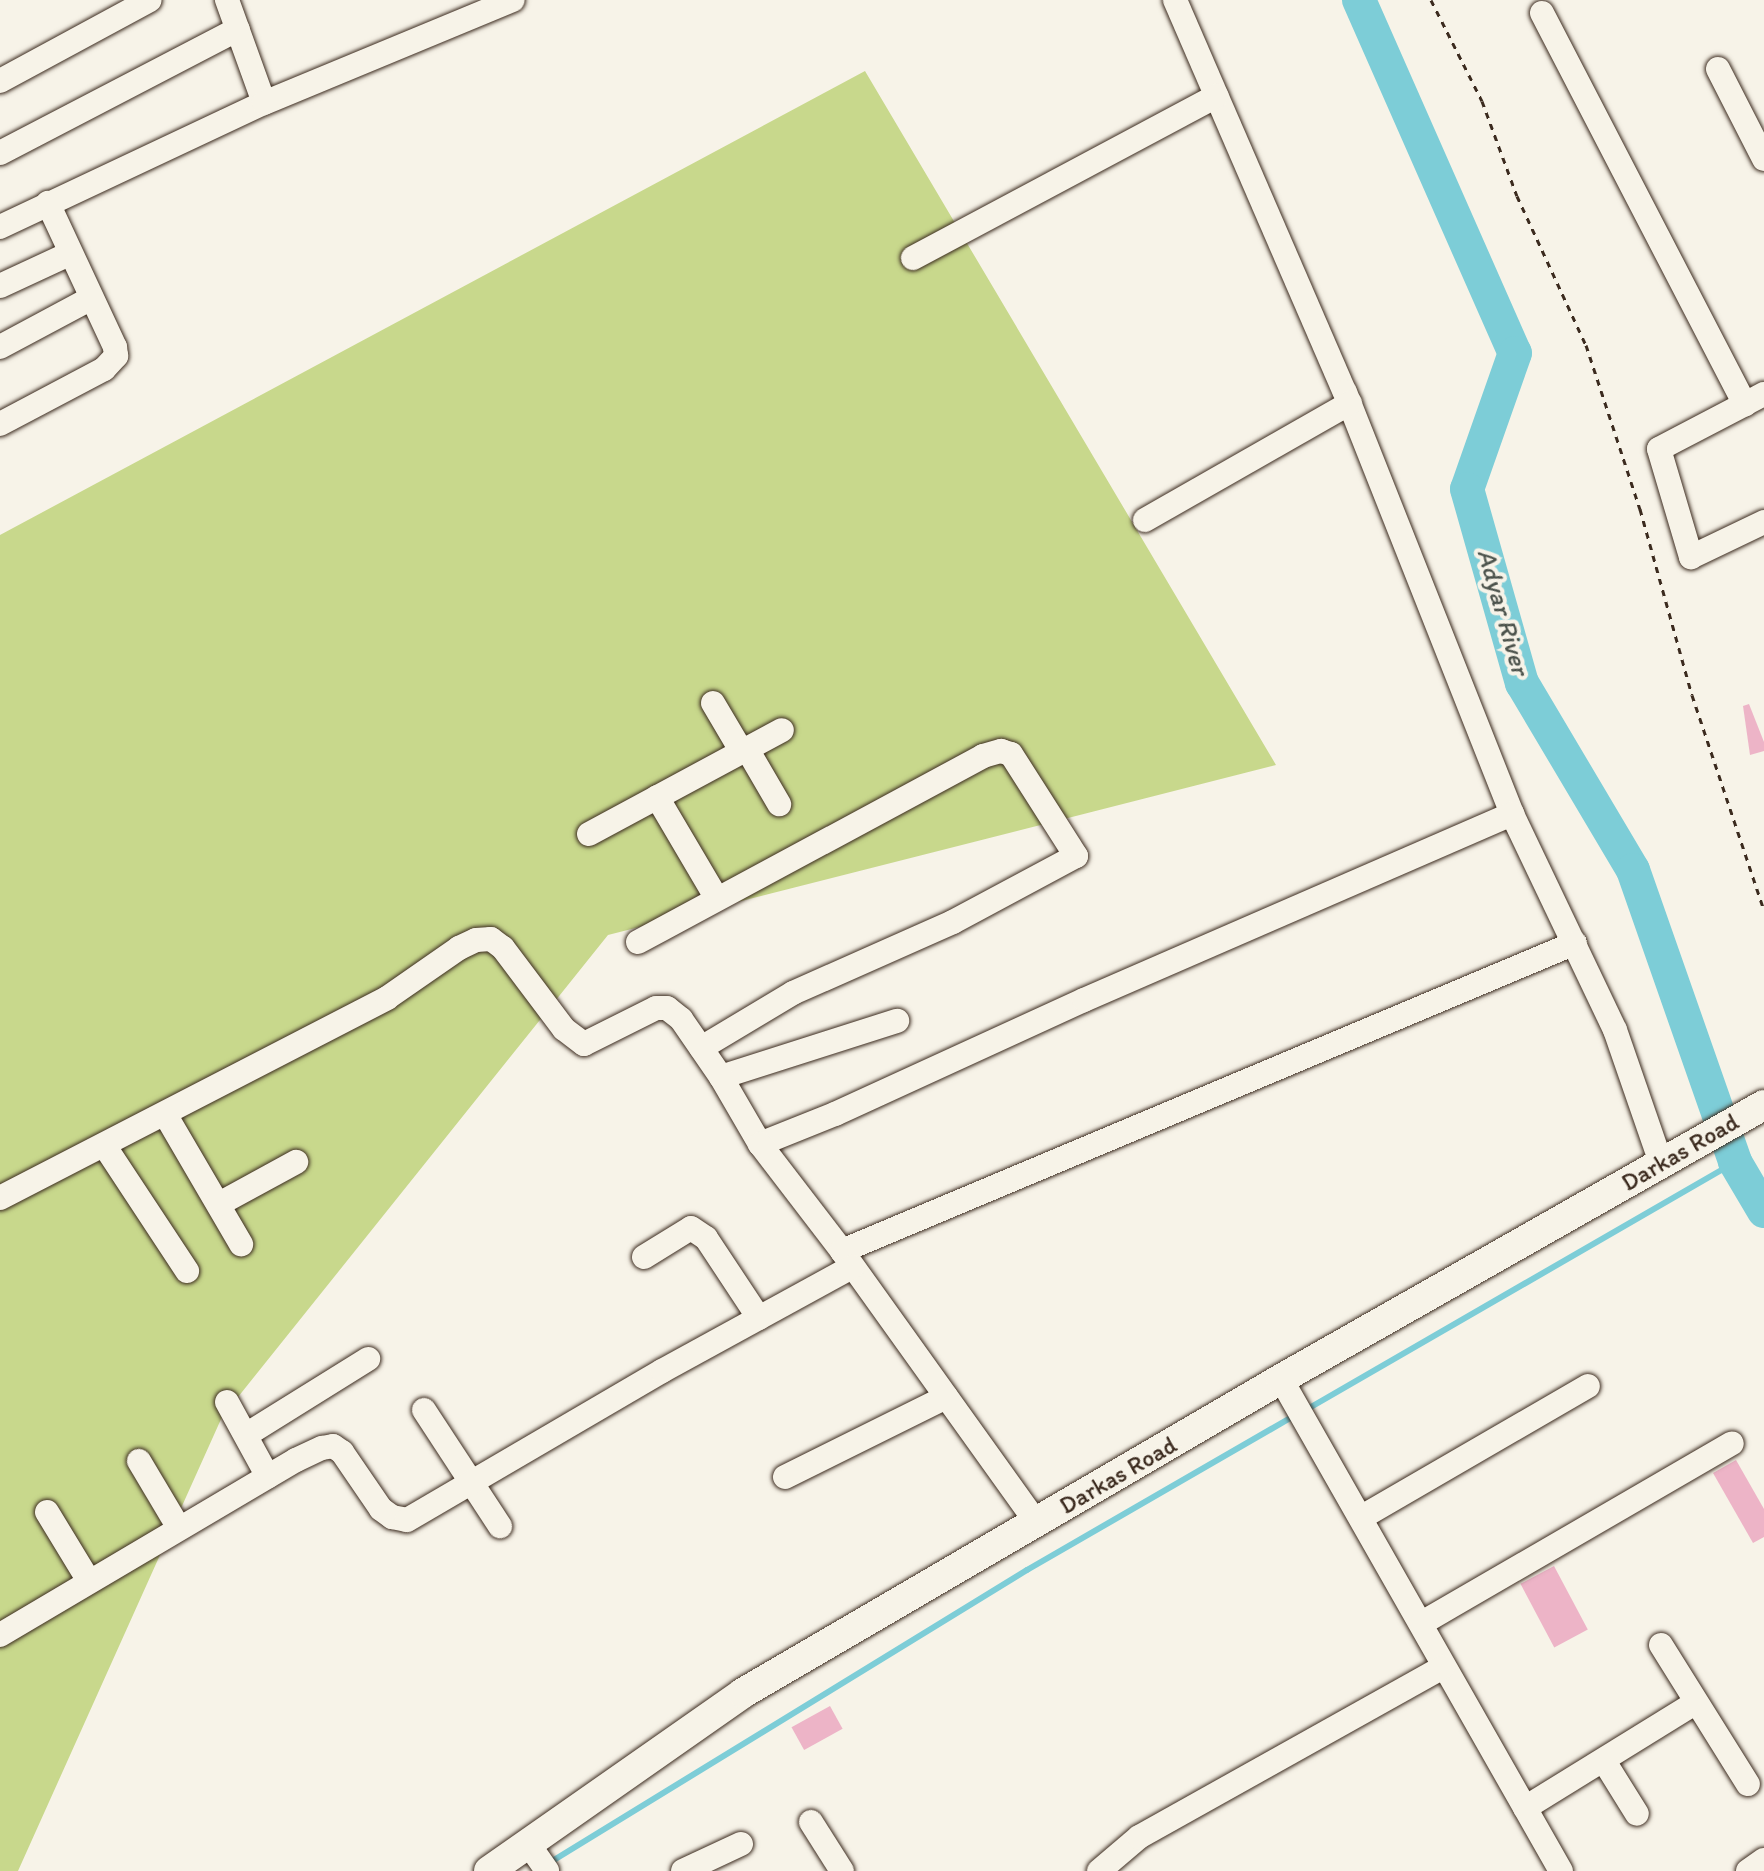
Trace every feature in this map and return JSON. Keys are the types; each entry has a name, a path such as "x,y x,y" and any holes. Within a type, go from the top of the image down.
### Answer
{"main road":[{"name":"Darkas Road","path":"489,1871 538,1858 743,1693 1037,1523 1293,1400 1674,1155 1764,1105"}],"street":[{"path":"0,81 150,0"},
{"path":"0,227 264,103 513,0"},
{"path":"1175,0 1350,403 1512,814 1674,1155"},
{"path":"233,2 238,29 264,103"},
{"path":"1542,13 1754,399 1659,449 1691,557 1764,522"},
{"path":"0,153 238,29"},
{"path":"1718,69 1764,159"},
{"path":"913,258 1216,96"},
{"path":"0,424 112,363 115,347 69,254 48,203"},
{"path":"0,286 69,254"},
{"path":"0,347 90,299"},
{"path":"1145,520 1350,403"},
{"path":"713,703 779,804"},
{"path":"589,834 782,730"},
{"path":"638,942 983,756 1001,751 1011,754 1076,856 953,922 793,993 701,1048"},
{"path":"657,797 717,899"},
{"path":"760,1144 835,1114 1084,1000 1512,814"},
{"path":"0,1198 387,998 438,961 476,940 491,939 503,948 564,1029 584,1044 656,1008 667,1008 681,1019 721,1077 760,1144 1037,1523"},
{"path":"0,1635 268,1477 309,1454 333,1446 342,1452 381,1509 392,1517 407,1520 759,1318 847,1259 1575,943"},
{"path":"721,1077 897,1021"},
{"path":"165,1114 241,1244"},
{"path":"104,1145 187,1271"},
{"path":"219,1204 296,1162"},
{"path":"644,1257 691,1228 706,1238 759,1318"},
{"path":"246,1435 368,1359"},
{"path":"1362,1517 1588,1386"},
{"path":"785,1477 946,1397"},
{"path":"1293,1400 1561,1871"},
{"path":"227,1402 268,1477"},
{"path":"424,1410 500,1526"},
{"path":"1422,1623 1732,1443"},
{"path":"139,1461 179,1528"},
{"path":"47,1512 89,1581"},
{"path":"1661,1645 1748,1784"},
{"path":"1099,1871 1139,1837 1443,1667"},
{"path":"1525,1808 1695,1703"},
{"path":"1604,1761 1637,1814"},
{"path":"811,1822 842,1871"},
{"path":"683,1871 741,1844"},
{"path":"1748,1871 1764,1860"}],"path":[{"path":"1431,0 1482,101 1517,196 1586,345 1640,509 1692,695 1764,910"}],"green space":[{"path":"865,71 1276,765 608,935 222,1417 18,1871 0,1871 0,535"}],"building":[{"path":"1749,704 1764,742 1764,751 1750,755 1743,706"},
{"path":"1736,1460 1764,1509 1764,1537 1753,1543 1713,1473"},
{"path":"1554,1566 1588,1630 1554,1647 1520,1584"},
{"path":"830,1706 843,1729 804,1750 792,1727"}],"waterway":[{"name":"Adyar River","path":"1359,0 1515,353 1467,489 1522,683 1633,870 1735,1162 1764,1211"},
{"path":"1304,1411 1735,1162"},
{"path":"549,1863 1027,1570 1294,1416"}]}
